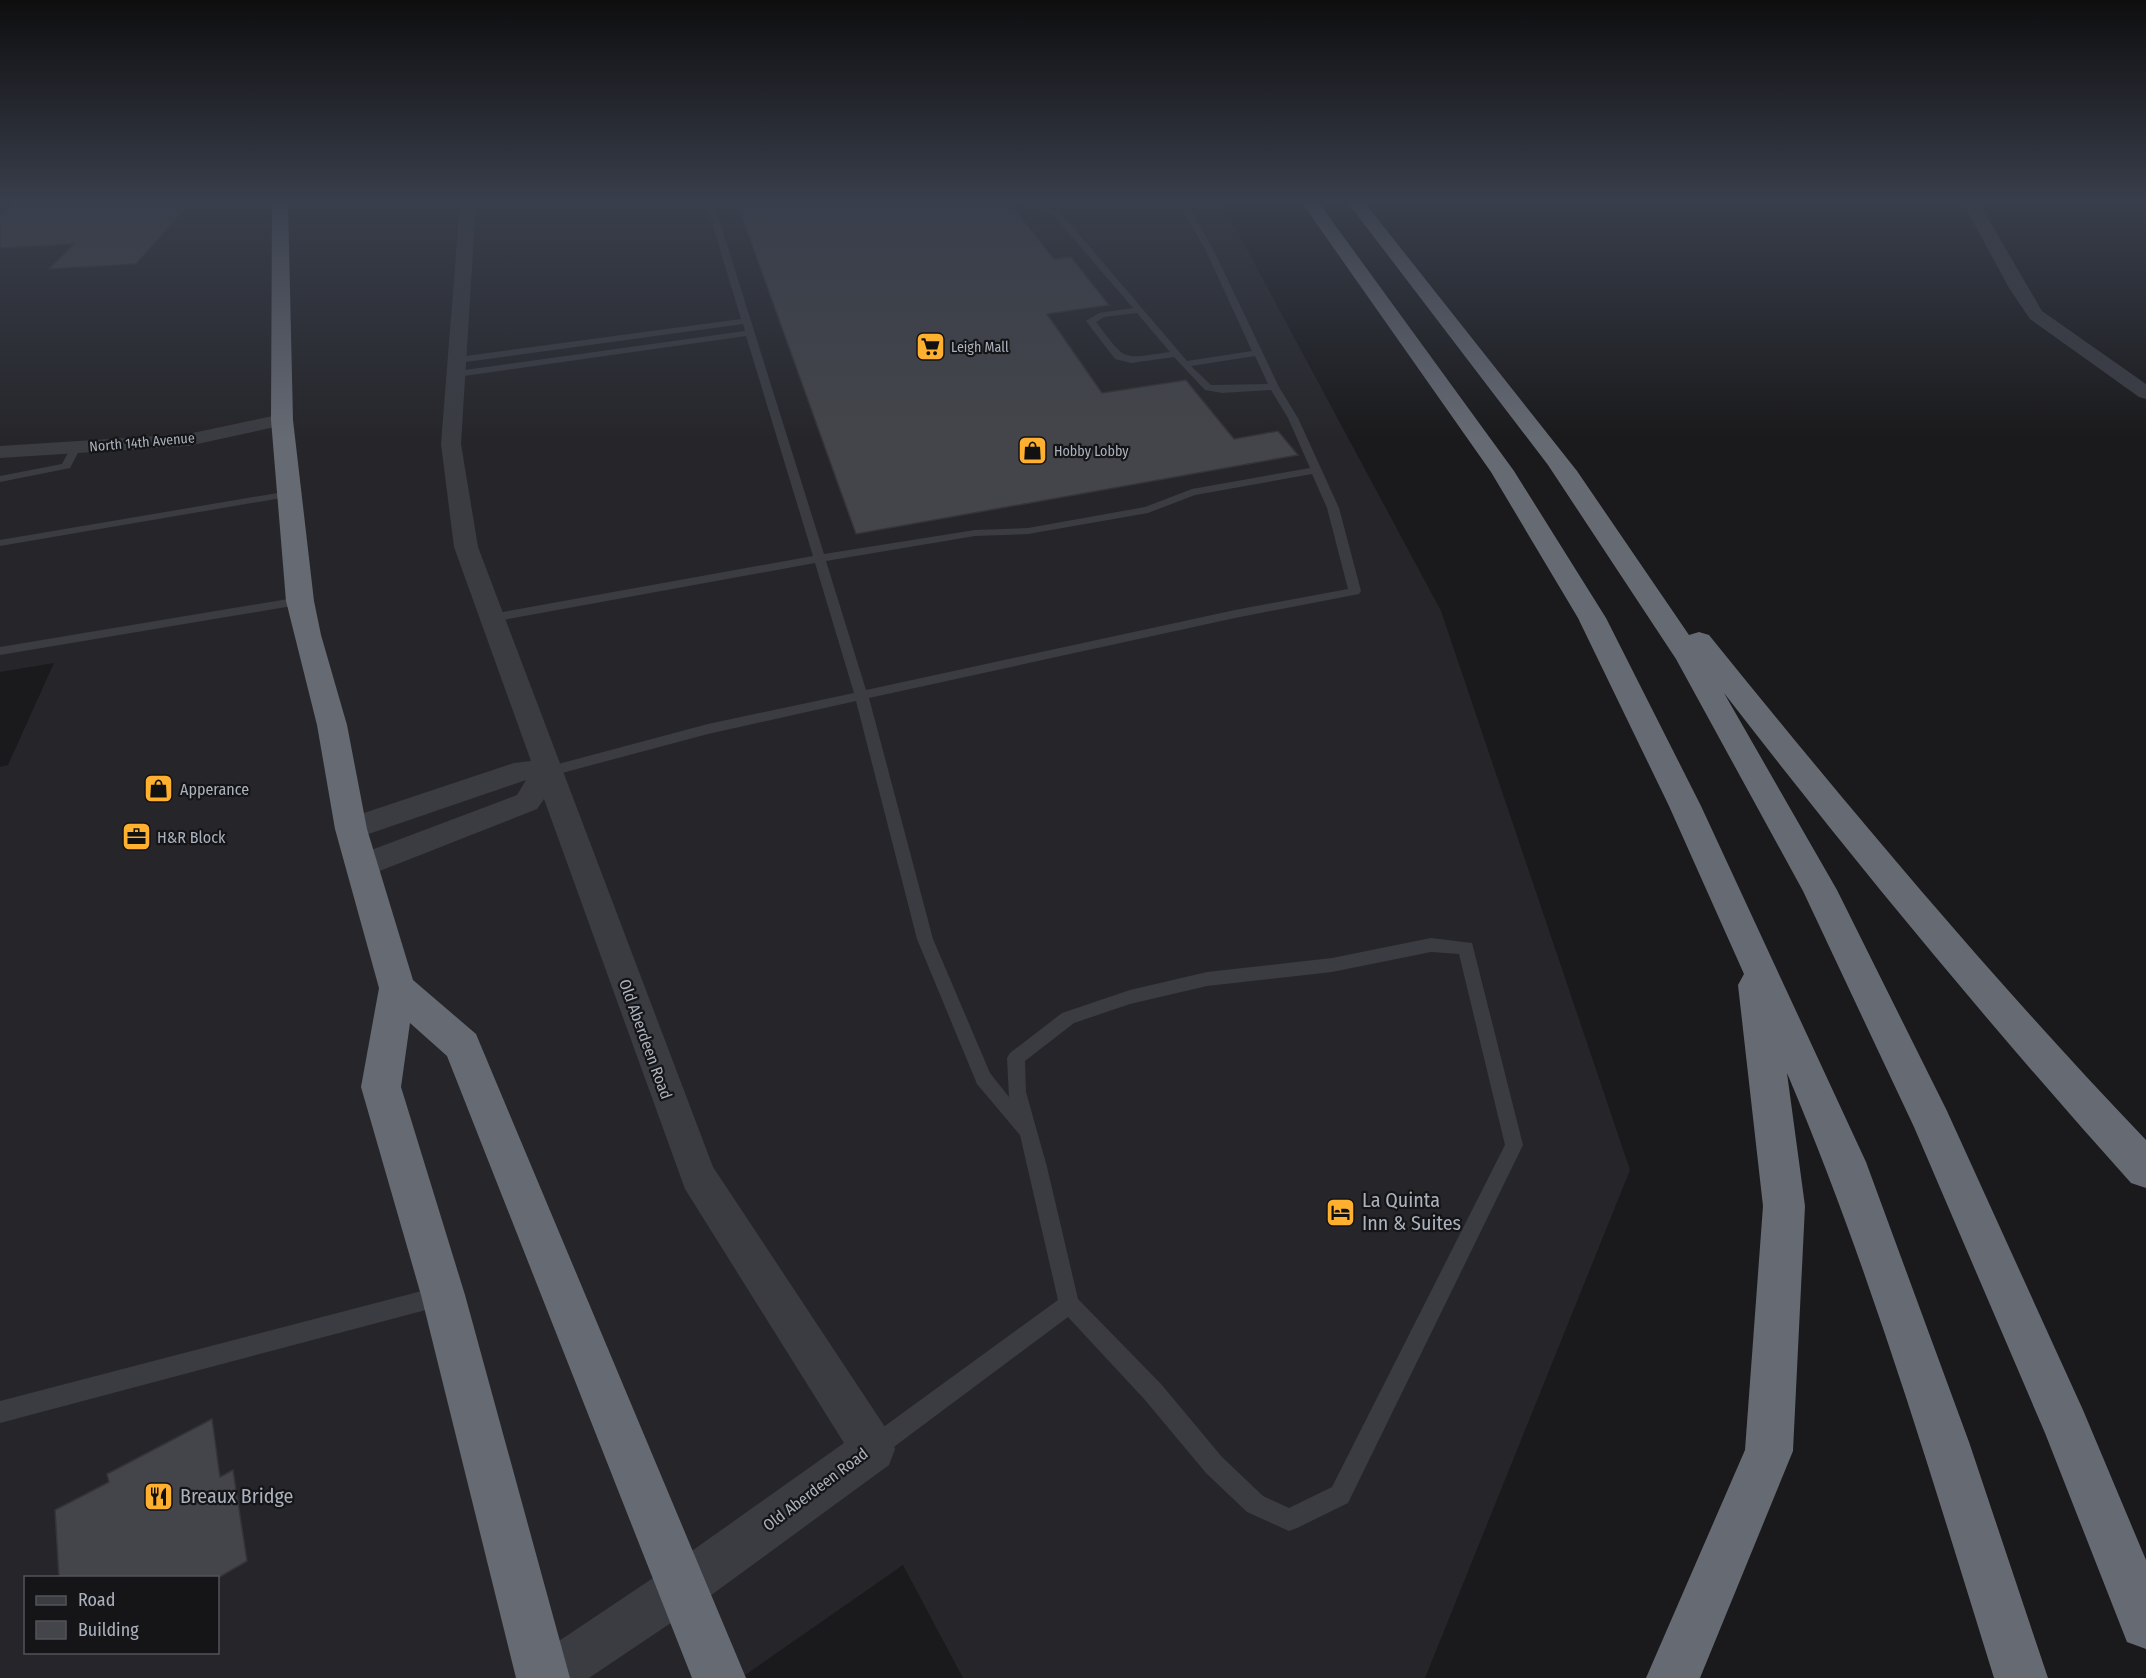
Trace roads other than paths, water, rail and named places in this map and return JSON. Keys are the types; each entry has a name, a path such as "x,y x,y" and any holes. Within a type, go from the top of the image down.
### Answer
{"highway":[{"path":"281,281 282,420 300,601 332,725 351,829 397,988 381,1087 442,1295 544,1678"},
{"path":"1365,281 1502,471 1592,618 1751,948 1845,1162 1945,1442 2021,1678"},
{"path":"1417,281 1809,781 1919,915 2052,1069 2146,1168"},
{"path":"1423,281 1434,303"},
{"path":"1556,459 1690,658 1820,890 1933,1124 2066,1427 2146,1623"},
{"path":"1673,1678 1769,1450 1784,1206 1751,948"},
{"path":"397,988 462,1046 719,1678"}],"street":[{"name":"Old Aberdeen Road","path":"463,281 451,444 466,548 698,1177 873,1449 682,1587 544,1678"},
{"path":"2014,281 2036,315 2146,393"},
{"name":"North 14th Avenue","path":"0,452 188,440 282,420"},
{"path":"351,829 524,770 547,772 527,802 361,866"}],"lane":[{"path":"734,281 861,695 925,939 983,1078 1029,1133"},
{"path":"1114,281 1208,388 1222,390 1274,387"},
{"path":"547,772 708,729 1355,591 1333,508 1293,418 1274,387 1224,281"},
{"path":"1139,310 1102,315 1091,321 1118,357 1131,360 1176,354"},
{"path":"457,367 748,327"},
{"path":"457,367 748,327"},
{"path":"1185,364 1258,353"},
{"path":"0,479 66,466 76,447"},
{"path":"492,618 819,558 975,533 1028,531 1148,510 1192,492 1316,470"},
{"path":"0,543 289,494"},
{"path":"0,651 300,601"},
{"path":"1431,945 1466,948 1514,1144 1340,1495 1288,1520 1255,1504 1214,1465 1153,1392 1069,1304 1029,1133 1017,1092 1016,1058 1068,1018 1131,997 1207,979 1332,965 1431,945"},
{"path":"0,1412 442,1295"},
{"path":"873,1449 1069,1304"}],"place":[{"name":"Leigh Mall","path":"930,347"},
{"name":"Hobby Lobby","path":"1033,451"},
{"name":"Apperance","path":"159,789"},
{"name":"H&R Block","path":"136,837"},
{"name":"La Quinta Inn & Suites","path":"1341,1212"},
{"name":"Breaux Bridge","path":"159,1496"}]}
